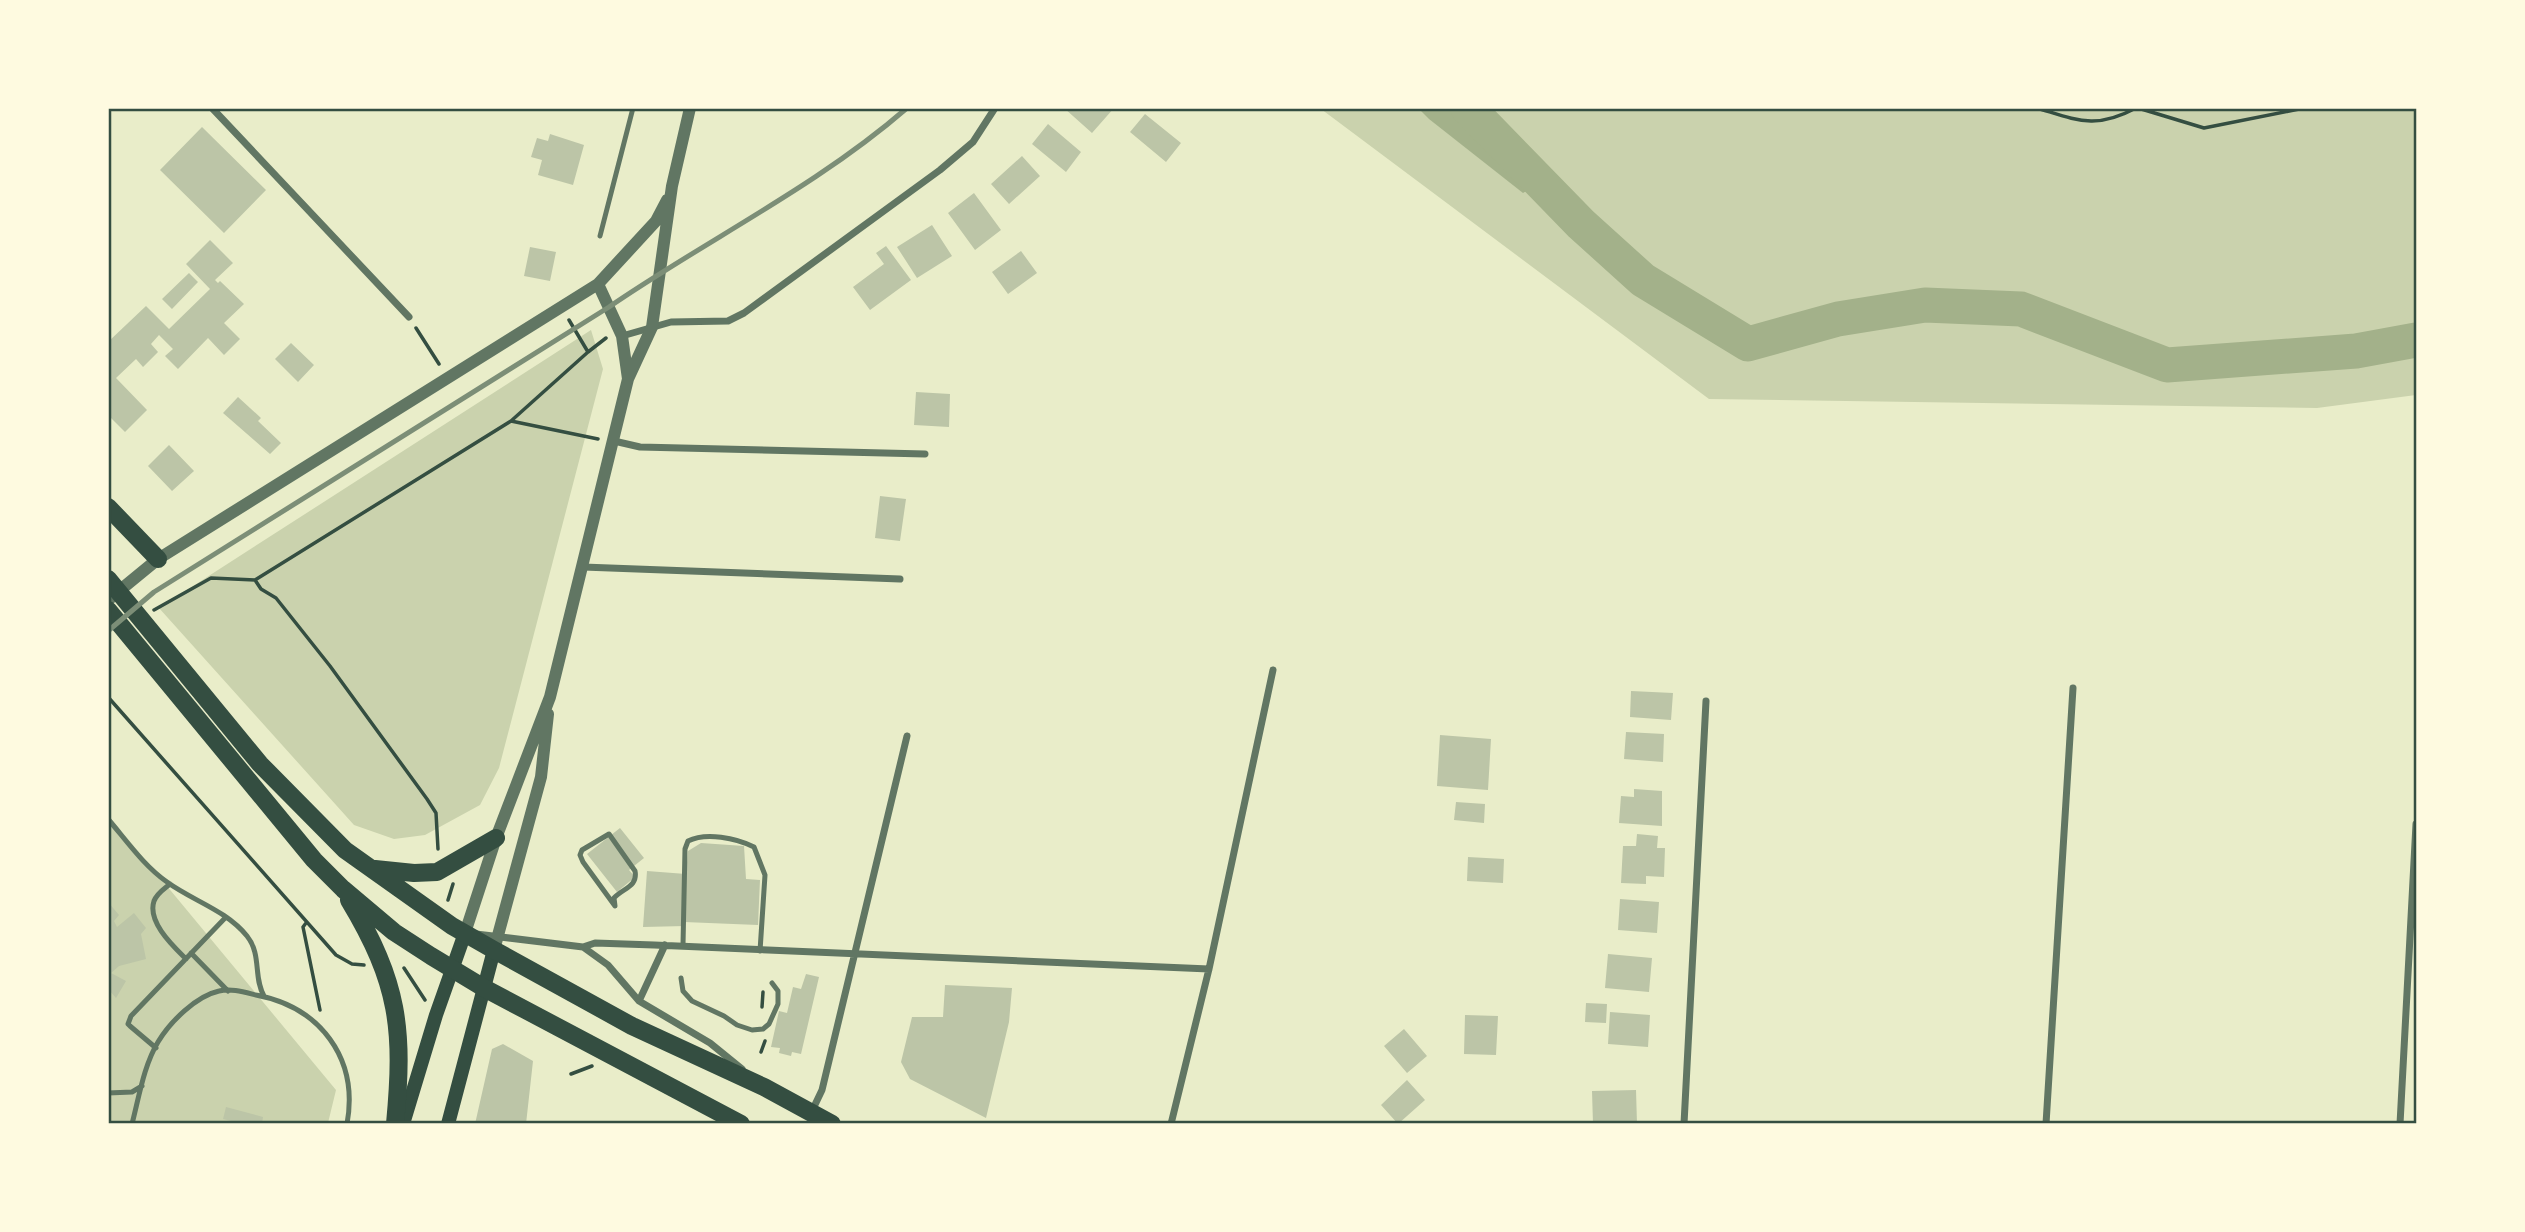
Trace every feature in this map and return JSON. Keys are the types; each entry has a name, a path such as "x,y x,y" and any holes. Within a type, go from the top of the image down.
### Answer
{"main road":[{"path":"108,508 158,559"},
{"path":"108,579 270,774 345,850 465,933 496,943 632,1026 764,1087 832,1124"},
{"path":"108,610 299,843 343,889 394,932 484,988 741,1124"},
{"path":"372,869 437,872 496,838"},
{"path":"343,889 384,965 398,1022 400,1070 395,1124"},
{"path":"403,1124 436,1015 465,933"},
{"path":"448,1124 496,943"}],"street":[{"path":"212,108 409,317"},
{"path":"690,108 672,186 652,327 628,379 551,697 541,777 496,943 583,947 595,943 683,945 760,951 1209,969"},
{"path":"622,335 671,323 715,323 744,313 940,170 973,142 995,108"},
{"path":"108,600 158,559 598,284 656,221 665,207 672,186"},
{"path":"598,284 622,335 628,379"},
{"path":"614,441 640,447 925,453"},
{"path":"583,568 900,579"},
{"path":"1171,1124 1209,969 1273,670"},
{"path":"2046,1124 2073,688"},
{"path":"465,933 496,838 551,697"},
{"path":"1685,1124 1706,701"},
{"path":"811,1113 822,1090 906,736"},
{"path":"2400,1124 2417,824"},
{"path":"639,1001 665,945"},
{"path":"583,947 608,965 639,1001 710,1043 764,1087"}],"lane":[{"path":"600,236 633,108"},
{"path":"108,819 146,863 170,884 237,926 256,950 258,986 264,996"},
{"path":"609,834 636,876 633,884 614,898 615,906 580,855 582,850 609,834"},
{"path":"683,945 685,849 688,841 694,838 731,839 754,847 765,875 760,951"},
{"path":"170,884 153,903 154,912 169,942 186,959"},
{"path":"156,1048 130,1026 129,1020 226,917"},
{"path":"191,953 228,990"},
{"path":"681,978 683,991 692,1001 745,1029 752,1030 763,1029 769,1024 778,1004 778,990 772,983"},
{"path":"132,1124 156,1048 173,1023 205,996 228,990 264,996 298,1009 315,1021 340,1056 346,1071 349,1087 347,1124"},
{"path":"108,1093 132,1092 142,1086"}],"path":[{"path":"2037,108 2091,123 2125,115 2137,108 2204,128 2304,108"},
{"path":"409,317 439,364"},
{"path":"568,318 588,352"},
{"path":"149,612 211,578 255,580 511,421 606,337 622,335"},
{"path":"511,421 614,441"},
{"path":"255,580 261,589 276,598 330,666 427,799 436,813 438,849"},
{"path":"108,697 336,955 352,964 370,965"},
{"path":"446,905 453,886 451,878"},
{"path":"306,923 303,927 320,1012 315,1021"},
{"path":"401,964 425,1000 430,1002"}],"shaded area":[{"path":"1321,109 2416,109 2416,395 2317,408 1709,399"},
{"path":"1419,109 1488,109 1549,178 1523,193"},
{"path":"591,330 603,369 499,768 480,805 425,835 394,839 354,825 159,608"},
{"path":"108,815 336,1090 328,1123 109,1123"}],"building":[{"path":"1064,108 1114,108 1092,133"},
{"path":"1145,114 1181,143 1166,162 1130,132"},
{"path":"1048,124 1081,152 1066,172 1032,144"},
{"path":"202,127 266,190 224,233 160,170"},
{"path":"550,134 584,145 573,185 538,175 542,160 531,157 537,138 548,141"},
{"path":"1022,156 1040,176 1009,204 991,184"},
{"path":"974,193 1001,230 975,250 948,213"},
{"path":"932,225 952,256 917,278 897,247"},
{"path":"210,240 233,263 215,280 218,283 220,281 244,304 224,323 240,339 224,355 208,338 178,369 165,356 173,349 159,335 151,344 158,352 143,367 136,359 116,378 147,410 125,432 108,415 108,342 146,306 169,329 210,289 186,264"},
{"path":"886,246 911,280 870,310 853,287 884,264 876,253"},
{"path":"530,247 556,252 550,281 524,276"},
{"path":"1021,251 1037,273 1008,294 992,272"},
{"path":"189,273 198,282 172,309 162,299"},
{"path":"291,343 314,365 298,382 275,359"},
{"path":"916,392 950,394 949,427 914,425"},
{"path":"238,397 261,418 258,421 281,443 270,454 223,413"},
{"path":"169,445 194,471 172,491 148,466"},
{"path":"880,496 906,499 900,541 875,538"},
{"path":"1631,691 1673,693 1671,720 1630,717"},
{"path":"1626,732 1664,734 1663,762 1624,759"},
{"path":"1440,735 1491,739 1488,790 1437,786"},
{"path":"1634,789 1662,791 1662,826 1619,823 1621,796 1634,797"},
{"path":"1456,802 1485,804 1484,823 1454,820"},
{"path":"620,828 644,858 629,870 635,877 617,892 587,854"},
{"path":"1637,834 1658,836 1657,848 1665,848 1664,877 1646,876 1646,884 1621,883 1623,846 1636,846"},
{"path":"701,843 744,846 746,879 760,880 758,925 684,922 685,926 643,927 647,871 686,874 688,851"},
{"path":"1468,857 1504,859 1503,883 1467,881"},
{"path":"1620,899 1659,902 1657,933 1618,930"},
{"path":"108,902 119,915 114,921 117,927 134,913 146,928 141,934 146,959 119,966 111,973 126,981 116,998 108,989"},
{"path":"1608,954 1652,958 1649,992 1605,988"},
{"path":"806,974 819,977 801,1054 792,1052 791,1056 779,1053 780,1048 771,1047 779,1011 787,1013 793,987 801,989"},
{"path":"945,985 1012,988 1009,1022 986,1118 910,1079 901,1062 912,1017 943,1017"},
{"path":"1586,1003 1607,1004 1606,1023 1585,1022"},
{"path":"1610,1012 1650,1015 1648,1047 1608,1044"},
{"path":"1465,1015 1498,1016 1496,1055 1464,1054"},
{"path":"1404,1029 1427,1056 1407,1073 1384,1046"},
{"path":"503,1044 533,1061 526,1124 475,1124 492,1049"},
{"path":"1407,1080 1425,1100 1398,1124 1381,1105"},
{"path":"1636,1090 1637,1124 1593,1124 1592,1091"},
{"path":"226,1107 263,1117 262,1124 243,1124 223,1119"}],"waterway":[{"path":"1468,108 1581,224 1643,280 1748,344 1838,319 1925,305 2021,309 2167,365 2356,351 2416,340"}],"railway":[{"path":"108,631 154,592 799,188 907,108"}]}
